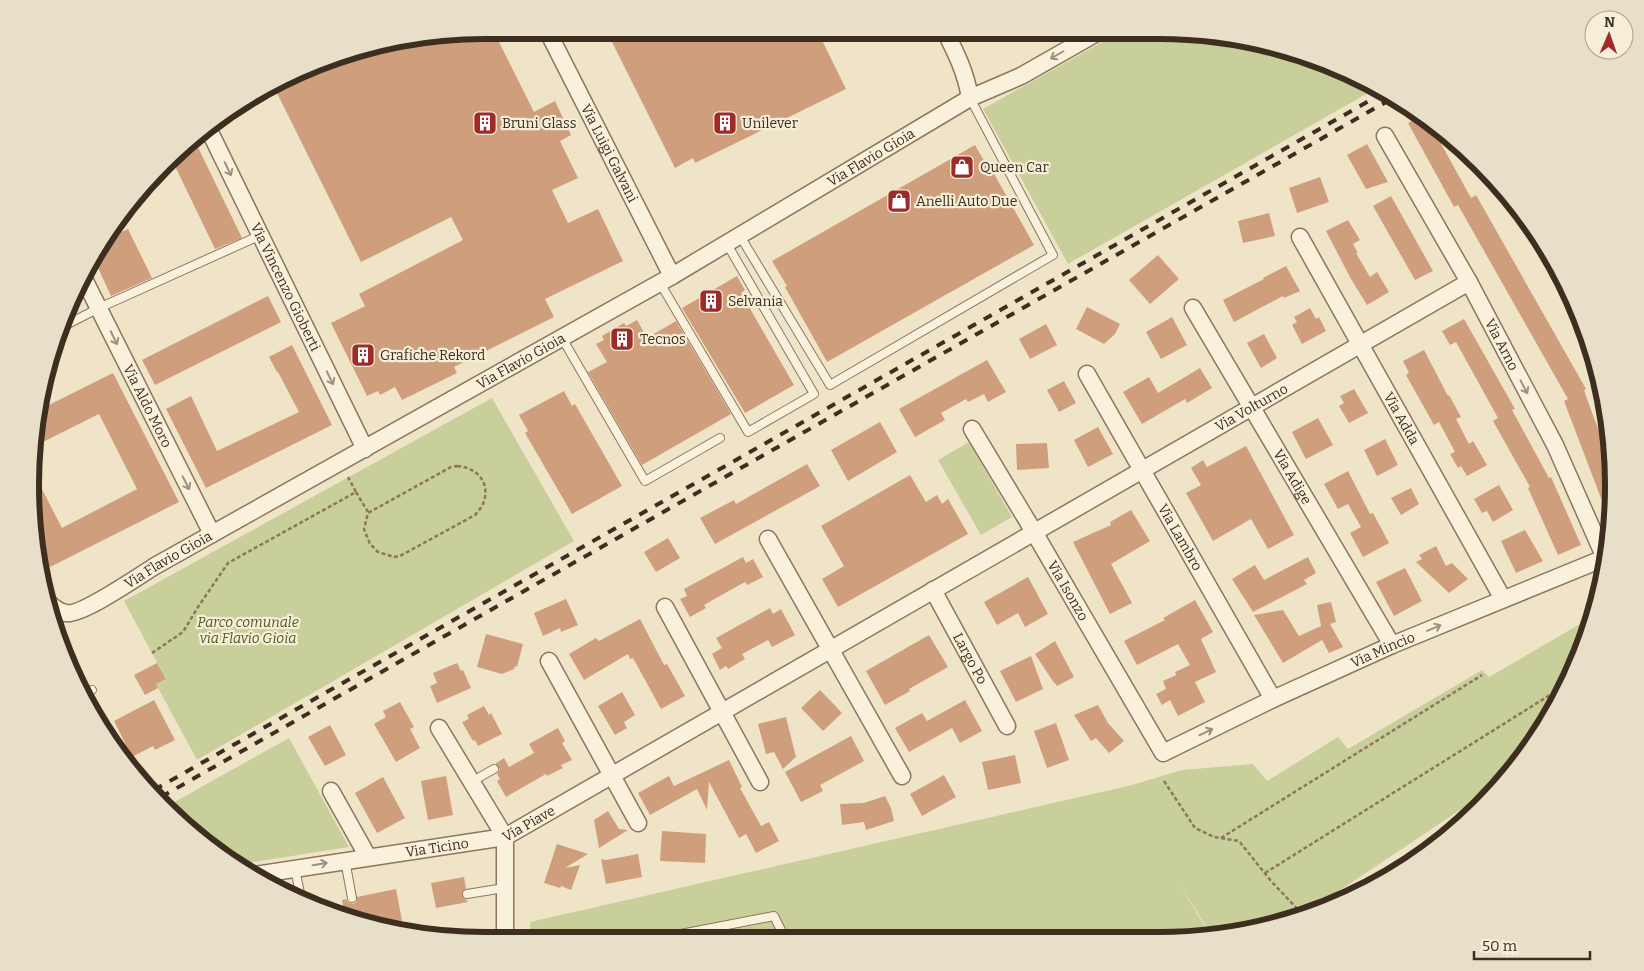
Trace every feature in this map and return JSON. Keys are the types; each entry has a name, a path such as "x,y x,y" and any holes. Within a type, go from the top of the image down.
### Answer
{"street":[{"name":"Via Luigi Galvani","path":"551,39 666,279"},
{"path":"949,39 968,81 970,98"},
{"name":"Via Flavio Gioia","path":"56,609 66,613 84,608 734,240 970,98 1021,76 1086,39"},
{"name":"Via Vincenzo Gioberti","path":"211,134 365,449"},
{"name":"Via Arno","path":"1385,136 1469,282 1555,445 1601,546"},
{"name":"Via Adda","path":"1300,237 1503,599"},
{"name":"Via Volturno","path":"1034,532 1469,282"},
{"name":"Via Aldo Moro","path":"87,285 212,534"},
{"name":"Via Adige","path":"1194,308 1392,645"},
{"name":"Via Lambro","path":"1087,374 1273,699"},
{"name":"Via Isonzo","path":"972,428 1163,753"},
{"path":"831,649 1034,532"},
{"path":"768,539 902,776"},
{"name":"Via Mincio","path":"1163,753 1273,699 1392,645 1599,561"},
{"name":"Largo Po","path":"933,590 1007,726"},
{"path":"665,606 760,782"},
{"name":"Via Piave","path":"439,728 505,837 831,649"},
{"path":"549,661 638,823"},
{"path":"331,791 368,856"},
{"path":"505,837 505,932"},
{"name":"Via Ticino","path":"264,873 368,856 505,837"}],"lane":[{"path":"734,240 830,385 1053,255 970,98"},
{"path":"70,323 261,235"},
{"path":"666,279 748,432 814,394 734,240"},
{"path":"562,338 645,482 720,438"},
{"path":"471,782 494,769"},
{"path":"345,860 352,898"},
{"path":"295,868 300,891"},
{"path":"467,894 504,888"},
{"path":"691,932 774,916 782,932"}],"path":[{"path":"348,477 368,513 364,529 370,544 383,554 400,556 475,515 485,500 485,487 479,476 469,469 457,466 368,513"},
{"path":"152,653 183,632 228,564 356,492"},
{"path":"1221,838 1482,674"},
{"path":"1265,873 1554,693"},
{"path":"1164,781 1196,828 1205,834 1239,842 1299,910"},
{"path":"1385,870 1415,851"}],"green space":[{"path":"1108,39 1188,40 1246,47 1302,62 1369,92 1068,264 983,109"},
{"name":"Parco comunale via Flavio Gioia","path":"492,398 574,541 197,760 156,684 166,679 124,601"},
{"path":"969,442 1012,517 981,535 938,460"},
{"path":"1584,622 1559,683 1530,734 1494,780 1475,800 1328,899 1302,909 1274,917 1246,924 1208,929 1177,881 1207,929 1158,932 530,932 530,922 1132,785 1182,770 1253,764 1267,781 1338,737 1348,749 1482,670 1489,677"},
{"path":"289,738 349,847 247,863 214,840 172,803"}],"building":[{"path":"486,39 498,39 534,112 555,101 571,135 560,141 578,178 552,190 568,223 598,209 623,261 545,299 554,317 454,367 457,373 402,400 395,387 380,395 378,391 367,396 331,323 365,306 359,294 463,240 451,217 361,262 276,91 342,62 398,47 456,40"},
{"name":"Unilever","path":"610,39 821,39 846,89 695,163 693,158 675,168"},
{"path":"1415,120 1437,137 1471,198 1476,195 1586,389 1584,390 1602,439 1604,507 1564,401 1568,399 1458,205 1454,207 1408,123"},
{"path":"1367,144 1388,182 1366,189 1347,155"},
{"path":"197,145 242,238 215,249 175,166"},
{"path":"975,145 990,171 992,170 1034,245 827,362 772,261"},
{"path":"1320,177 1329,202 1297,213 1289,188"},
{"path":"1391,196 1433,271 1415,280 1373,206"},
{"path":"1269,213 1275,236 1243,243 1238,221"},
{"path":"1348,220 1360,240 1353,244 1358,253 1356,253 1370,277 1377,272 1389,292 1367,305 1326,231"},
{"path":"128,229 152,278 111,296 97,266 116,235"},
{"path":"1158,255 1179,279 1150,304 1129,280"},
{"path":"1286,266 1300,291 1284,298 1283,296 1234,322 1223,300"},
{"path":"737,276 745,290 741,293 794,385 745,413 682,308"},
{"path":"268,296 281,322 155,385 142,360"},
{"path":"1087,307 1120,324 1115,334 1104,344 1076,329"},
{"path":"1310,308 1316,319 1319,317 1326,331 1302,344 1292,325 1297,322 1294,317"},
{"path":"1172,317 1187,345 1161,359 1146,332"},
{"path":"1464,319 1515,409 1512,410 1549,478 1551,477 1581,545 1558,555 1528,488 1530,487 1493,421 1498,418 1456,342 1450,345 1442,331"},
{"path":"637,320 647,338 676,321 731,414 642,465 588,372 607,362 596,344 604,340 602,336 624,323 626,326"},
{"path":"1046,324 1057,345 1030,359 1019,339"},
{"path":"1264,334 1277,358 1261,368 1247,343"},
{"path":"292,345 332,425 206,488 166,409 191,396 217,451 299,412 269,357"},
{"path":"1424,350 1461,417 1456,419 1469,444 1473,441 1487,465 1467,476 1461,466 1458,468 1450,454 1455,452 1439,422 1434,425 1406,375 1409,373 1403,361"},
{"path":"987,360 1006,392 988,402 984,394 968,402 966,399 941,413 945,420 915,437 899,409"},
{"path":"1200,368 1212,388 1187,403 1185,399 1142,424 1123,392 1149,377 1158,393"},
{"path":"113,373 179,502 50,567 45,557 43,544 39,484 62,528 137,489 99,414 41,443 46,407"},
{"path":"1064,381 1076,403 1059,412 1047,390"},
{"path":"1354,389 1368,413 1349,423 1339,406 1344,403 1340,396"},
{"path":"564,391 572,406 575,404 622,486 572,514 525,433 528,431 519,415"},
{"path":"1318,418 1333,445 1306,459 1292,432"},
{"path":"880,422 897,452 848,481 831,450"},
{"path":"1098,427 1113,454 1088,467 1074,440"},
{"path":"1385,439 1398,465 1377,476 1364,450"},
{"path":"1047,443 1049,468 1017,470 1016,444"},
{"path":"1246,446 1294,535 1268,549 1251,519 1213,541 1186,493 1201,485 1191,468 1203,460 1207,467"},
{"path":"807,464 820,486 715,544 700,518 734,500 736,504"},
{"path":"1348,471 1370,514 1373,513 1389,543 1363,557 1350,533 1361,527 1348,504 1338,509 1324,484"},
{"path":"910,475 926,502 937,495 942,504 948,499 968,534 838,607 822,579 844,566 821,526"},
{"path":"1499,485 1513,510 1493,522 1487,511 1482,513 1474,499"},
{"path":"1411,488 1419,504 1401,515 1391,498"},
{"path":"1131,510 1150,541 1111,564 1132,603 1110,614 1073,542 1111,525 1110,522"},
{"path":"1525,530 1543,561 1516,573 1501,541"},
{"path":"668,538 680,558 656,572 644,552"},
{"path":"1436,546 1446,566 1452,563 1468,579 1449,593 1416,562 1422,559 1419,555"},
{"path":"743,557 746,563 753,559 763,577 747,585 745,582 704,605 706,608 690,617 680,599 687,596 684,589"},
{"path":"1308,557 1316,573 1304,580 1307,584 1253,612 1232,579 1255,565 1264,580"},
{"path":"1405,568 1422,601 1394,616 1376,582"},
{"path":"1028,577 1048,614 1025,627 1018,613 997,625 984,602"},
{"path":"566,599 578,625 561,632 560,628 543,636 534,613"},
{"path":"1195,600 1213,632 1201,639 1216,672 1195,682 1205,702 1178,716 1170,700 1162,705 1156,694 1166,689 1163,681 1176,675 1175,672 1190,665 1178,644 1137,665 1124,641 1165,620 1163,618"},
{"path":"1331,602 1336,622 1330,624 1343,647 1329,653 1322,640 1283,663 1254,615 1283,610 1299,636 1321,626 1317,605"},
{"path":"770,608 773,614 781,609 795,635 772,647 768,640 742,654 745,659 728,669 726,666 720,670 712,654 722,648 716,638"},
{"path":"640,619 664,665 667,664 685,696 661,709 633,658 630,659 628,654 584,680 569,654 596,638 599,641"},
{"path":"486,634 523,644 517,667 515,666 514,669 502,674 477,667"},
{"path":"929,635 948,667 885,705 866,671"},
{"path":"1055,641 1074,677 1057,686 1035,654"},
{"path":"1031,656 1043,689 1016,702 1000,671"},
{"path":"157,663 166,679 156,684 158,688 145,695 134,675"},
{"path":"457,663 461,671 463,670 471,688 437,703 430,686 437,683 433,673"},
{"path":"820,690 842,713 823,731 801,708"},
{"path":"622,692 635,715 624,722 627,728 615,735 598,706"},
{"path":"154,700 175,740 155,750 153,746 132,757 114,721"},
{"path":"965,700 982,731 960,743 952,728 909,752 895,728 922,713 927,721"},
{"path":"400,702 414,727 410,729 420,748 396,762 374,724 386,717 383,711"},
{"path":"1098,705 1108,723 1124,741 1109,753 1096,738 1091,741 1074,715"},
{"path":"484,706 489,715 491,713 502,734 478,746 462,722 469,719 467,715"},
{"path":"786,717 796,757 783,769 774,752 766,754 758,724"},
{"path":"1056,723 1069,760 1047,768 1034,731"},
{"path":"330,725 346,755 325,766 308,737"},
{"path":"558,728 565,741 562,743 572,760 561,765 563,768 547,776 546,774 506,797 497,781 500,779 497,774 500,769 495,764 504,758 509,767 534,753 529,744"},
{"path":"851,736 864,761 820,785 823,791 801,802 785,772"},
{"path":"1015,755 1021,783 988,790 982,762"},
{"path":"729,760 742,787 740,788 761,826 769,822 779,841 756,853 746,834 739,838 709,782 707,810 697,789 650,815 638,793 669,776 674,786"},
{"path":"944,775 956,797 922,816 910,794"},
{"path":"446,776 453,815 428,820 421,781"},
{"path":"383,777 405,818 377,833 355,793"},
{"path":"885,796 891,808 894,821 866,830 864,822 842,825 840,804 864,803"},
{"path":"608,811 619,829 628,830 599,848 594,820"},
{"path":"662,831 706,834 705,863 660,861"},
{"path":"557,844 588,854 565,868 580,865 571,890 544,883"},
{"path":"638,854 642,877 606,884 601,859 606,860"},
{"path":"464,877 466,889 462,892 462,895 468,902 436,908 431,883"},
{"path":"396,889 402,921 393,923 344,909 342,900 346,899 353,904 356,902 357,897"}],"railway":[{"path":"158,788 1377,96"},
{"path":"164,795 1386,102"}],"place":[{"name":"Bruni Glass","path":"485,123"},
{"name":"Unilever","path":"725,123"},
{"name":"Queen Car","path":"962,167"},
{"name":"Anelli Auto Due","path":"899,201"},
{"name":"Selvania","path":"711,301"},
{"name":"Tecnos","path":"622,339"},
{"name":"Grafiche Rekord","path":"363,355"}]}
